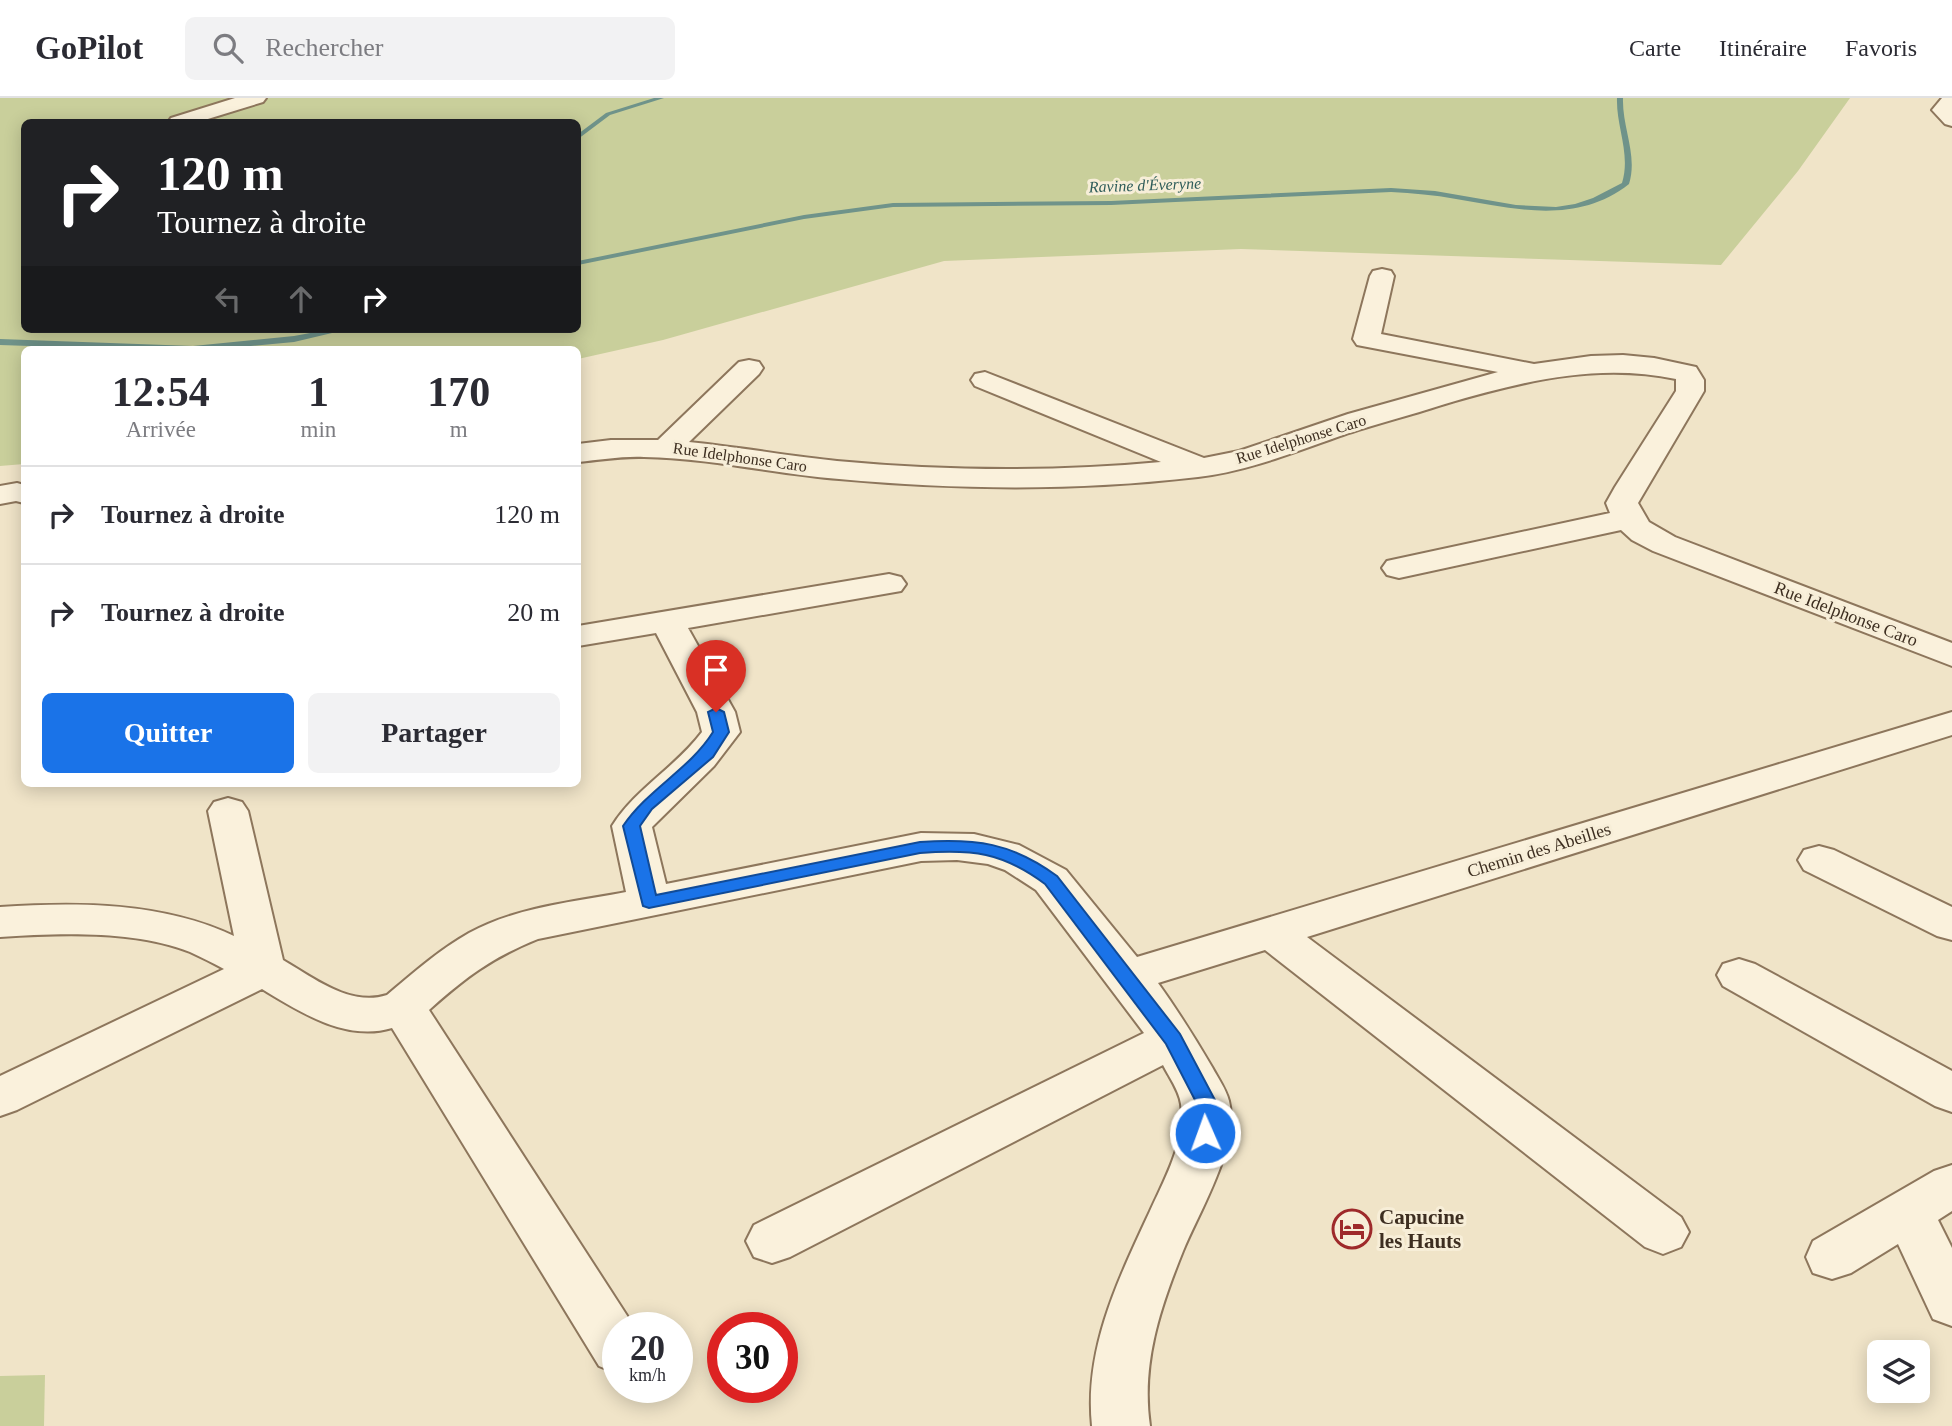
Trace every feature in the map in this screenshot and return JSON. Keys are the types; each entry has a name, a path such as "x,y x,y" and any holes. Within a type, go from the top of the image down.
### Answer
{"street":[{"path":"188,119 256,98"},
{"path":"1952,99 1942,110 1952,120"},
{"path":"1382,276 1366,339 1536,371"},
{"name":"Rue Idelphonse Caro","path":"581,453 634,446 667,447 833,470 913,475 999,477 1201,468 1267,452 1351,423 1504,377 1602,364 1643,365 1686,373 1690,380 1690,391 1626,495 1622,503 1626,519 1643,533 1664,544 1952,655"},
{"path":"667,447 749,368"},
{"path":"985,380 1201,468"},
{"path":"0,495 21,493"},
{"path":"1399,568 1626,519"},
{"path":"581,635 889,584"},
{"path":"649,902 632,826 647,805 708,753 721,732 716,712 667,621"},
{"name":"Chemin des Abeilles","path":"1125,977 1952,723"},
{"path":"228,811 263,969"},
{"path":"0,922 63,918 126,922 199,938 263,969 327,1006 354,1014 379,1015 403,1007 449,967 486,943 529,926 920,848 959,845 994,849 1026,862 1051,880 1173,1040 1205,1100 1205,1133 1194,1168 1139,1294 1123,1350 1117,1410 1121,1426"},
{"path":"1819,860 1952,925"},
{"path":"1271,932 1663,1233"},
{"path":"0,1097 263,969"},
{"path":"1739,975 1952,1093"},
{"path":"403,1007 602,1324"},
{"path":"772,1241 1173,1040"},
{"path":"1832,1256 1952,1186"},
{"path":"1908,1212 1952,1302"}],"green space":[{"path":"0,98 1850,98 1798,171 1721,265 1241,249 944,261 663,340 581,358 581,346 21,346 21,464 0,466"},
{"path":"45,1375 44,1426 0,1426 0,1376"}],"waterway":[{"path":"581,135 608,114 661,98"},
{"name":"Ravine d'Éveryne","path":"581,262 804,217 893,205 1111,203 1391,190 1435,193 1536,209 1576,206 1600,198 1625,184 1629,163 1620,98"},
{"path":"223,346 325,333"},
{"path":"0,342 110,346"}],"place":[{"name":"Capucine les Hauts","path":"1352,1229"}],"route":[{"path":"716,712 721,732 708,753 647,805 632,826 649,902 920,848 959,845 994,849 1026,862 1051,880 1173,1040 1205,1100 1205,1133"}]}
